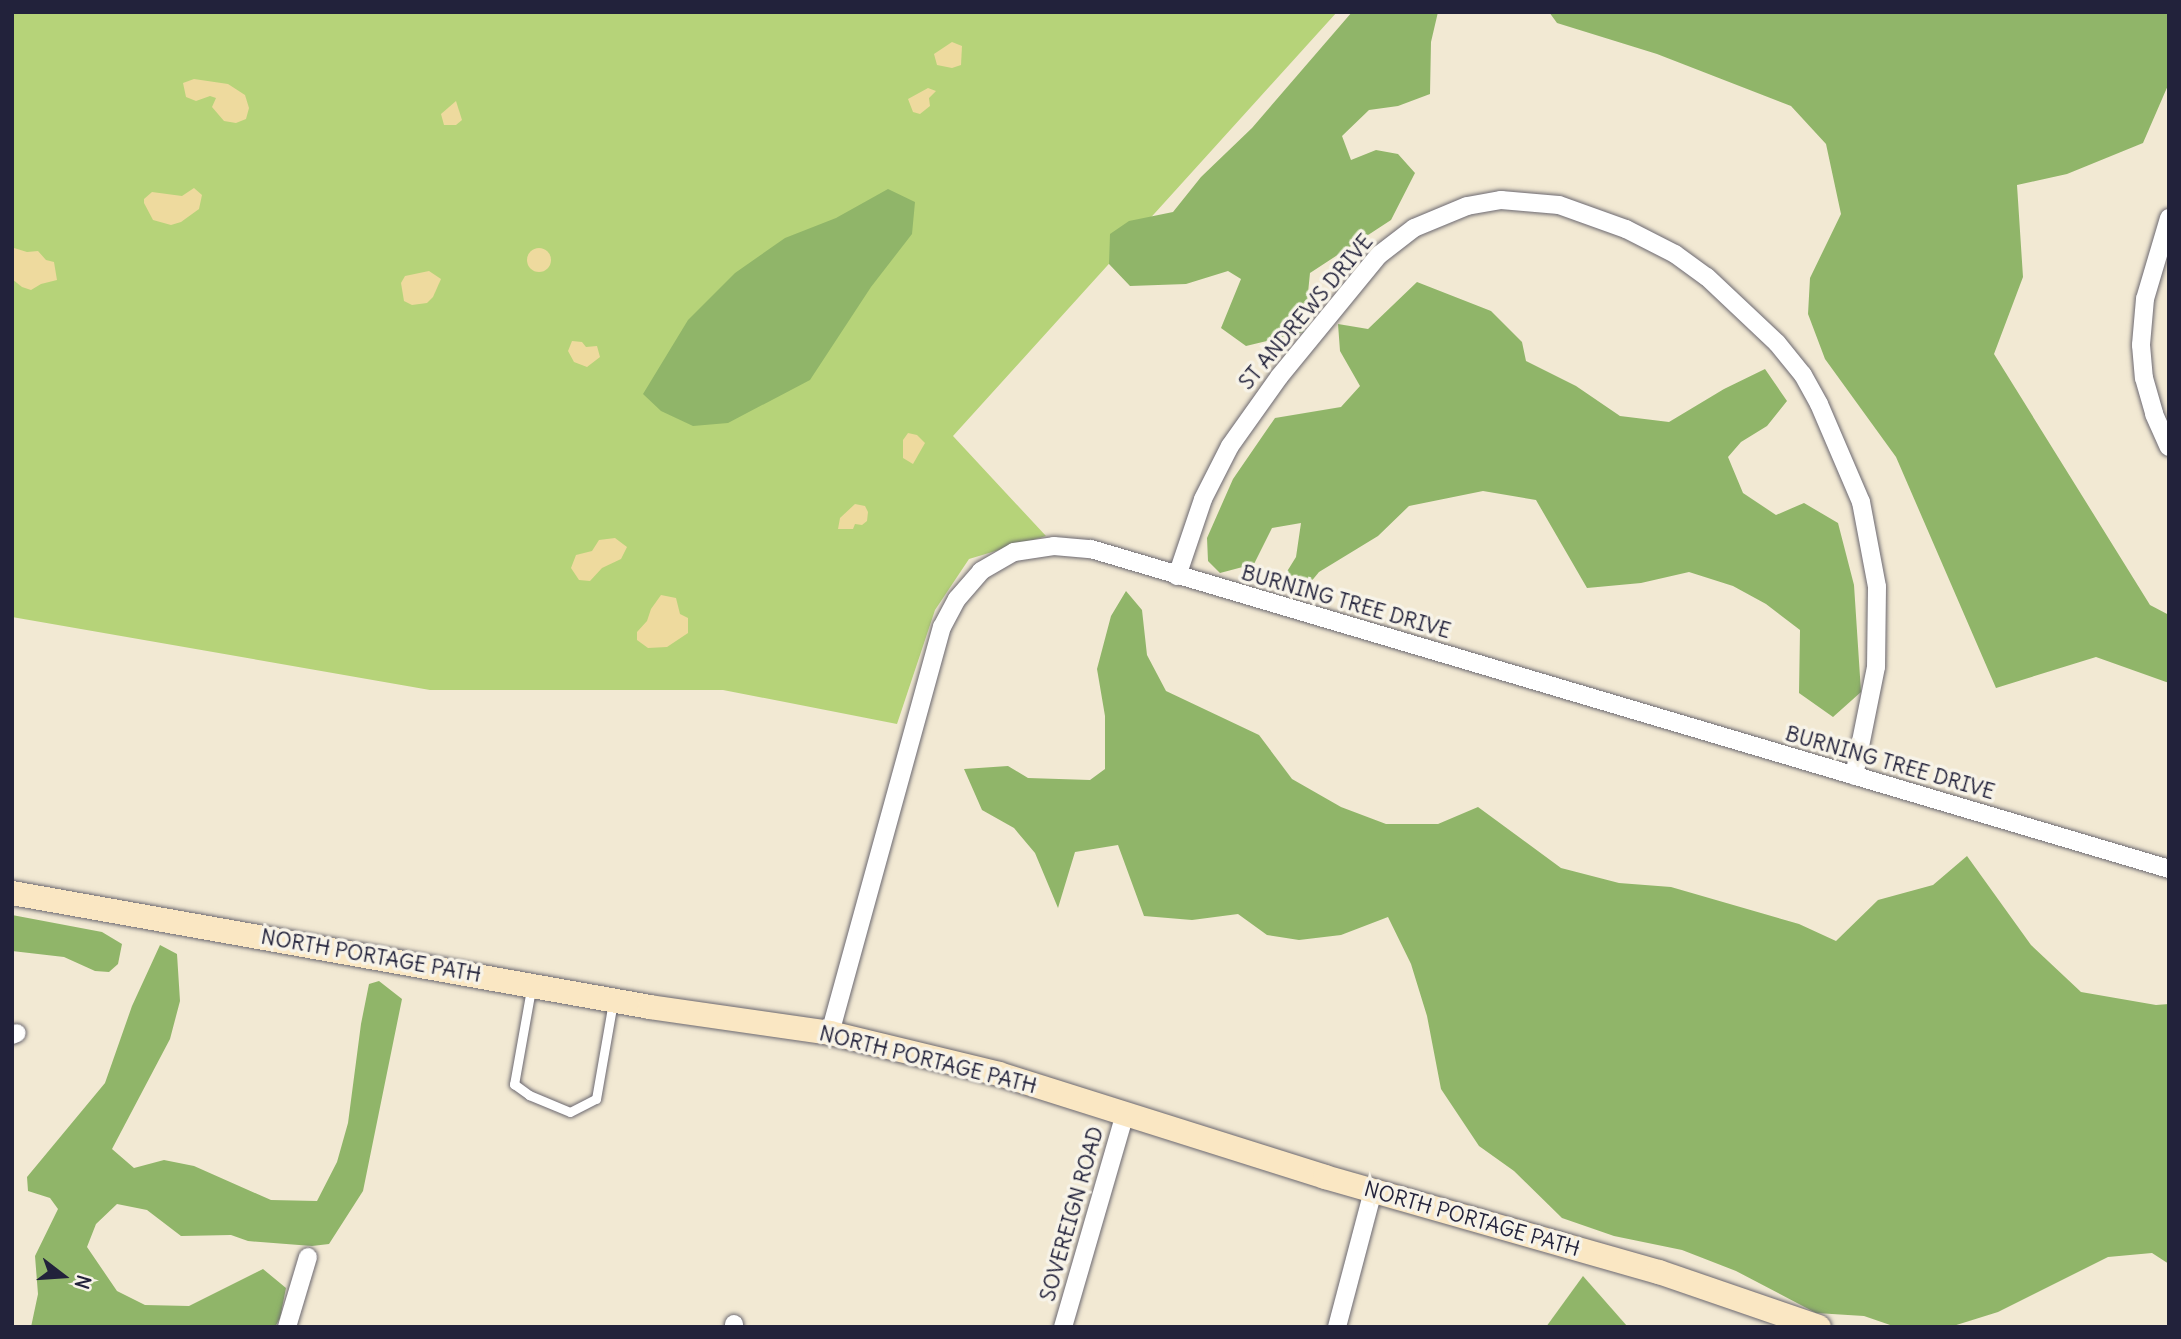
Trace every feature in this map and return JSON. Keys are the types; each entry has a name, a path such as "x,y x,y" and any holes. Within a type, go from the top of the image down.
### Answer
{"main road":[{"name":"NORTH PORTAGE PATH","path":"12,893 613,1000 830,1033 999,1074 1373,1191 1659,1272 1819,1327"}],"street":[{"name":"ST ANDREWS DRIVE","path":"1177,576 1199,508 1230,446 1279,377 1379,255 1414,228 1467,205 1501,200 1559,205 1626,229 1675,254 1707,277 1777,343 1803,375 1819,404 1861,502 1877,587 1876,667 1854,776"},
{"path":"2169,218 2145,299 2141,345 2144,379 2154,414 2169,447"},
{"name":"BURNING TREE DRIVE","path":"830,1033 925,680 942,627 957,599 981,572 1014,552 1054,546 1091,549 2169,869"},
{"name":"SOVEREIGN ROAD","path":"1063,1327 1125,1114"},
{"path":"1337,1327 1373,1191"},
{"path":"287,1327 308,1257"}],"lane":[{"path":"531,985 514,1084 529,1095 570,1112 596,1098 613,1000"}],"green space":[{"path":"12,12 1337,12 953,436 1046,536 969,559 935,610 897,724 723,690 430,690 12,617"},
{"path":"1352,12 1438,12 1431,42 1430,94 1398,106 1369,110 1342,136 1351,160 1376,150 1398,154 1415,173 1391,220 1310,273 1304,332 1246,346 1221,328 1241,279 1228,271 1186,284 1130,286 1109,264 1110,234 1129,221 1173,212 1201,177 1252,128"},
{"path":"1549,12 2169,12 2169,83 2143,143 2067,174 2017,185 2023,277 1994,354 2150,605 2169,615 2169,683 2096,657 1996,688 1896,457 1825,359 1808,314 1810,278 1841,214 1826,144 1791,106 1657,54 1557,23"},
{"path":"888,189 915,202 912,234 871,287 810,380 728,423 693,426 661,411 643,394 688,320 735,273 785,238 836,218"},
{"path":"1417,282 1491,311 1522,342 1526,361 1576,386 1620,416 1669,422 1724,389 1765,369 1787,401 1767,426 1741,442 1728,457 1743,493 1776,515 1804,503 1838,523 1854,585 1861,692 1833,717 1799,693 1800,630 1766,604 1733,586 1689,572 1641,583 1587,588 1536,500 1483,491 1409,506 1378,536 1319,572 1300,595 1278,586 1296,557 1301,523 1272,528 1254,564 1220,573 1208,561 1207,538 1233,479 1275,418 1341,407 1360,386 1340,351 1338,324 1368,329"},
{"path":"1126,591 1142,610 1147,655 1166,691 1259,735 1292,779 1341,807 1386,824 1438,824 1478,807 1561,868 1619,883 1671,887 1799,924 1836,941 1878,900 1933,885 1967,856 2031,945 2081,992 2156,1005 2169,1004 2169,1264 2152,1253 2108,1257 1998,1312 1950,1327 1896,1327 1864,1316 1816,1313 1736,1271 1682,1250 1614,1236 1562,1218 1514,1171 1479,1146 1441,1089 1427,1016 1411,964 1388,917 1341,935 1299,940 1267,935 1238,914 1192,920 1144,916 1118,845 1075,852 1058,908 1035,853 1014,828 982,810 964,769 1008,766 1028,778 1090,780 1105,769 1105,716 1097,669 1111,616"},
{"path":"12,915 102,932 122,944 118,964 109,972 95,971 64,957 12,951"},
{"path":"160,945 177,954 180,1001 170,1039 112,1149 134,1168 164,1160 194,1166 271,1200 317,1201 337,1162 348,1123 369,984 379,981 402,999 363,1191 329,1244 312,1246 248,1241 231,1235 181,1236 147,1210 117,1204 96,1224 87,1247 117,1291 145,1305 189,1306 263,1269 286,1288 280,1318 275,1327 31,1327 38,1294 35,1256 58,1209 50,1198 28,1191 27,1177 105,1083 132,1006"},
{"path":"1583,1276 1627,1326 1627,1327 1546,1327"}],"sand":[{"path":"952,42 962,46 961,65 952,68 937,65 934,54"},
{"path":"194,79 228,84 245,95 249,108 246,119 236,123 224,121 212,107 216,98 210,96 196,101 186,97 183,83"},
{"path":"928,88 936,91 929,98 930,106 920,114 913,112 908,99"},
{"path":"456,101 462,120 456,125 444,125 441,114"},
{"path":"194,188 202,195 199,209 181,222 171,225 153,220 144,203 144,199 152,192 182,196"},
{"path":"14,248 27,252 38,251 46,260 54,262 57,280 31,290 22,287 12,279"},
{"path":"539,248 547,252 551,260 547,268 539,272 531,268 527,260 531,252"},
{"path":"429,271 441,279 433,297 427,303 412,305 404,301 401,283 405,276"},
{"path":"572,341 582,342 586,347 597,346 600,357 587,367 574,362 568,351"},
{"path":"908,433 917,435 925,443 913,464 903,458 903,440"},
{"path":"855,504 865,506 868,512 867,521 862,525 855,524 853,529 838,529 840,518"},
{"path":"615,538 627,547 621,559 602,568 590,581 579,580 571,568 576,555 592,551 599,540"},
{"path":"661,595 676,598 680,614 688,618 688,633 667,647 648,648 637,640 637,632 647,621 651,609"}]}
